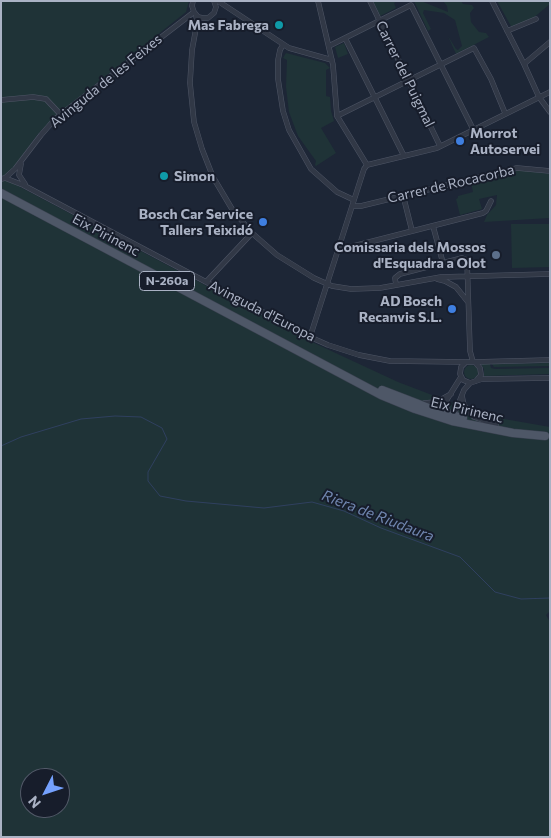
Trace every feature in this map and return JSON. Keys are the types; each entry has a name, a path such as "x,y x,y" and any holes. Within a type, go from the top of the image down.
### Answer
{"main road":[{"name":"Eix Pirinenc","path":"1,193 389,399 433,416 452,421 508,432 547,436"},
{"name":"Eix Pirinenc","path":"332,369 450,415 547,436"}],"street":[{"path":"193,1 192,6 197,23 190,83 194,122 206,161 221,193 252,233 286,262 327,284 351,289 469,275 550,274"},
{"path":"216,1 283,45 295,51 332,60"},
{"path":"214,13 216,1"},
{"path":"318,1 332,60 337,116 367,165"},
{"name":"Carrer del Puigmal","path":"370,1 440,146"},
{"path":"492,1 539,97 550,112"},
{"path":"329,46 412,5 473,129"},
{"path":"195,34 200,24 214,13 221,9 232,11"},
{"path":"195,14 200,18 206,18"},
{"name":"Avinguda de les Feixes","path":"3,179 24,158 40,135 61,115 195,14"},
{"path":"507,31 536,19"},
{"path":"345,38 404,156"},
{"path":"524,64 550,42"},
{"path":"283,45 278,60 278,79 283,110 291,135 314,172 353,203"},
{"path":"337,116 474,48 505,113"},
{"path":"310,337 364,169 367,165 440,146 550,92"},
{"path":"1,100 38,98 49,102 61,115"},
{"name":"Avinguda d'Europa","path":"24,158 19,171 20,179 36,192"},
{"name":"Carrer de Rocacorba","path":"353,203 361,206 517,168 550,171"},
{"name":"Avinguda d'Europa","path":"3,179 36,192 310,337 337,348 373,358 402,362 466,362"},
{"path":"403,195 412,231"},
{"path":"338,250 485,212 491,201"},
{"path":"433,226 443,263"},
{"path":"206,282 252,233"},
{"path":"396,285 395,279 398,274 465,258 468,263 469,275 470,351 474,362 481,371 481,375 476,381"},
{"path":"433,278 453,285 469,303"},
{"path":"470,351 466,362 461,367 461,375 446,401 446,407 453,418 508,432"},
{"path":"466,362 550,360"},
{"path":"448,361 456,368 463,380 470,383"},
{"path":"389,399 393,398 445,416 450,415 456,410 467,385 470,383 490,379 550,378"},
{"path":"410,401 430,404 452,393"},
{"path":"462,396 467,410 474,417 496,425"}],"green space":[{"path":"1,1 189,1 186,12 62,111 55,111 57,114 38,134 5,179 314,343 398,382 487,416 550,427 550,611 546,615 550,622 550,837 1,837"},
{"path":"373,1 398,1 394,3 396,8 380,16"},
{"path":"414,1 421,1 448,12 447,6 443,1 461,1 463,4 472,5 474,8 470,13 471,22 479,32 486,33 489,37 456,54 448,36 456,49 458,50 462,46 455,20 444,13 424,10 423,13 431,29 428,31"},
{"path":"497,1 550,1 550,4 532,19 512,28"},
{"path":"344,43 348,54 338,58 335,47"},
{"path":"286,53 325,63 330,68 326,70 326,96 330,97 334,121 321,128 336,153 316,166 316,161 298,136 289,112 286,87 287,60 283,58"},
{"path":"515,171 550,174 550,218 484,222 487,215 496,205 497,195 479,199 482,209 460,215 456,199 458,196 473,192 471,182"},
{"path":"511,224 550,224 550,267 512,268"},
{"path":"550,363 550,366 494,367 492,364"},
{"path":"481,364 490,364 491,368 495,369 550,368 550,374 484,376 484,369"},
{"path":"468,365 474,365 478,372 474,379 468,379 464,375 464,369"}],"waterway":[{"name":"Riera de Riudaura","path":"1,446 21,437 81,419 115,416 141,417 162,428 167,439 148,472 148,481 160,496 186,501 264,508 312,502 344,511 381,528 460,557 495,592 521,599 550,598"}],"place":[{"name":"Mas Fabrega","path":"279,25"},
{"name":"Morrot Autoservei","path":"460,141"},
{"name":"Simon","path":"164,176"},
{"name":"Bosch Car Service Tallers Teixidó","path":"263,222"},
{"name":"Comissaria dels Mossos d'Esquadra a Olot","path":"496,255"},
{"name":"AD Bosch Recanvis S.L.","path":"452,309"}]}
